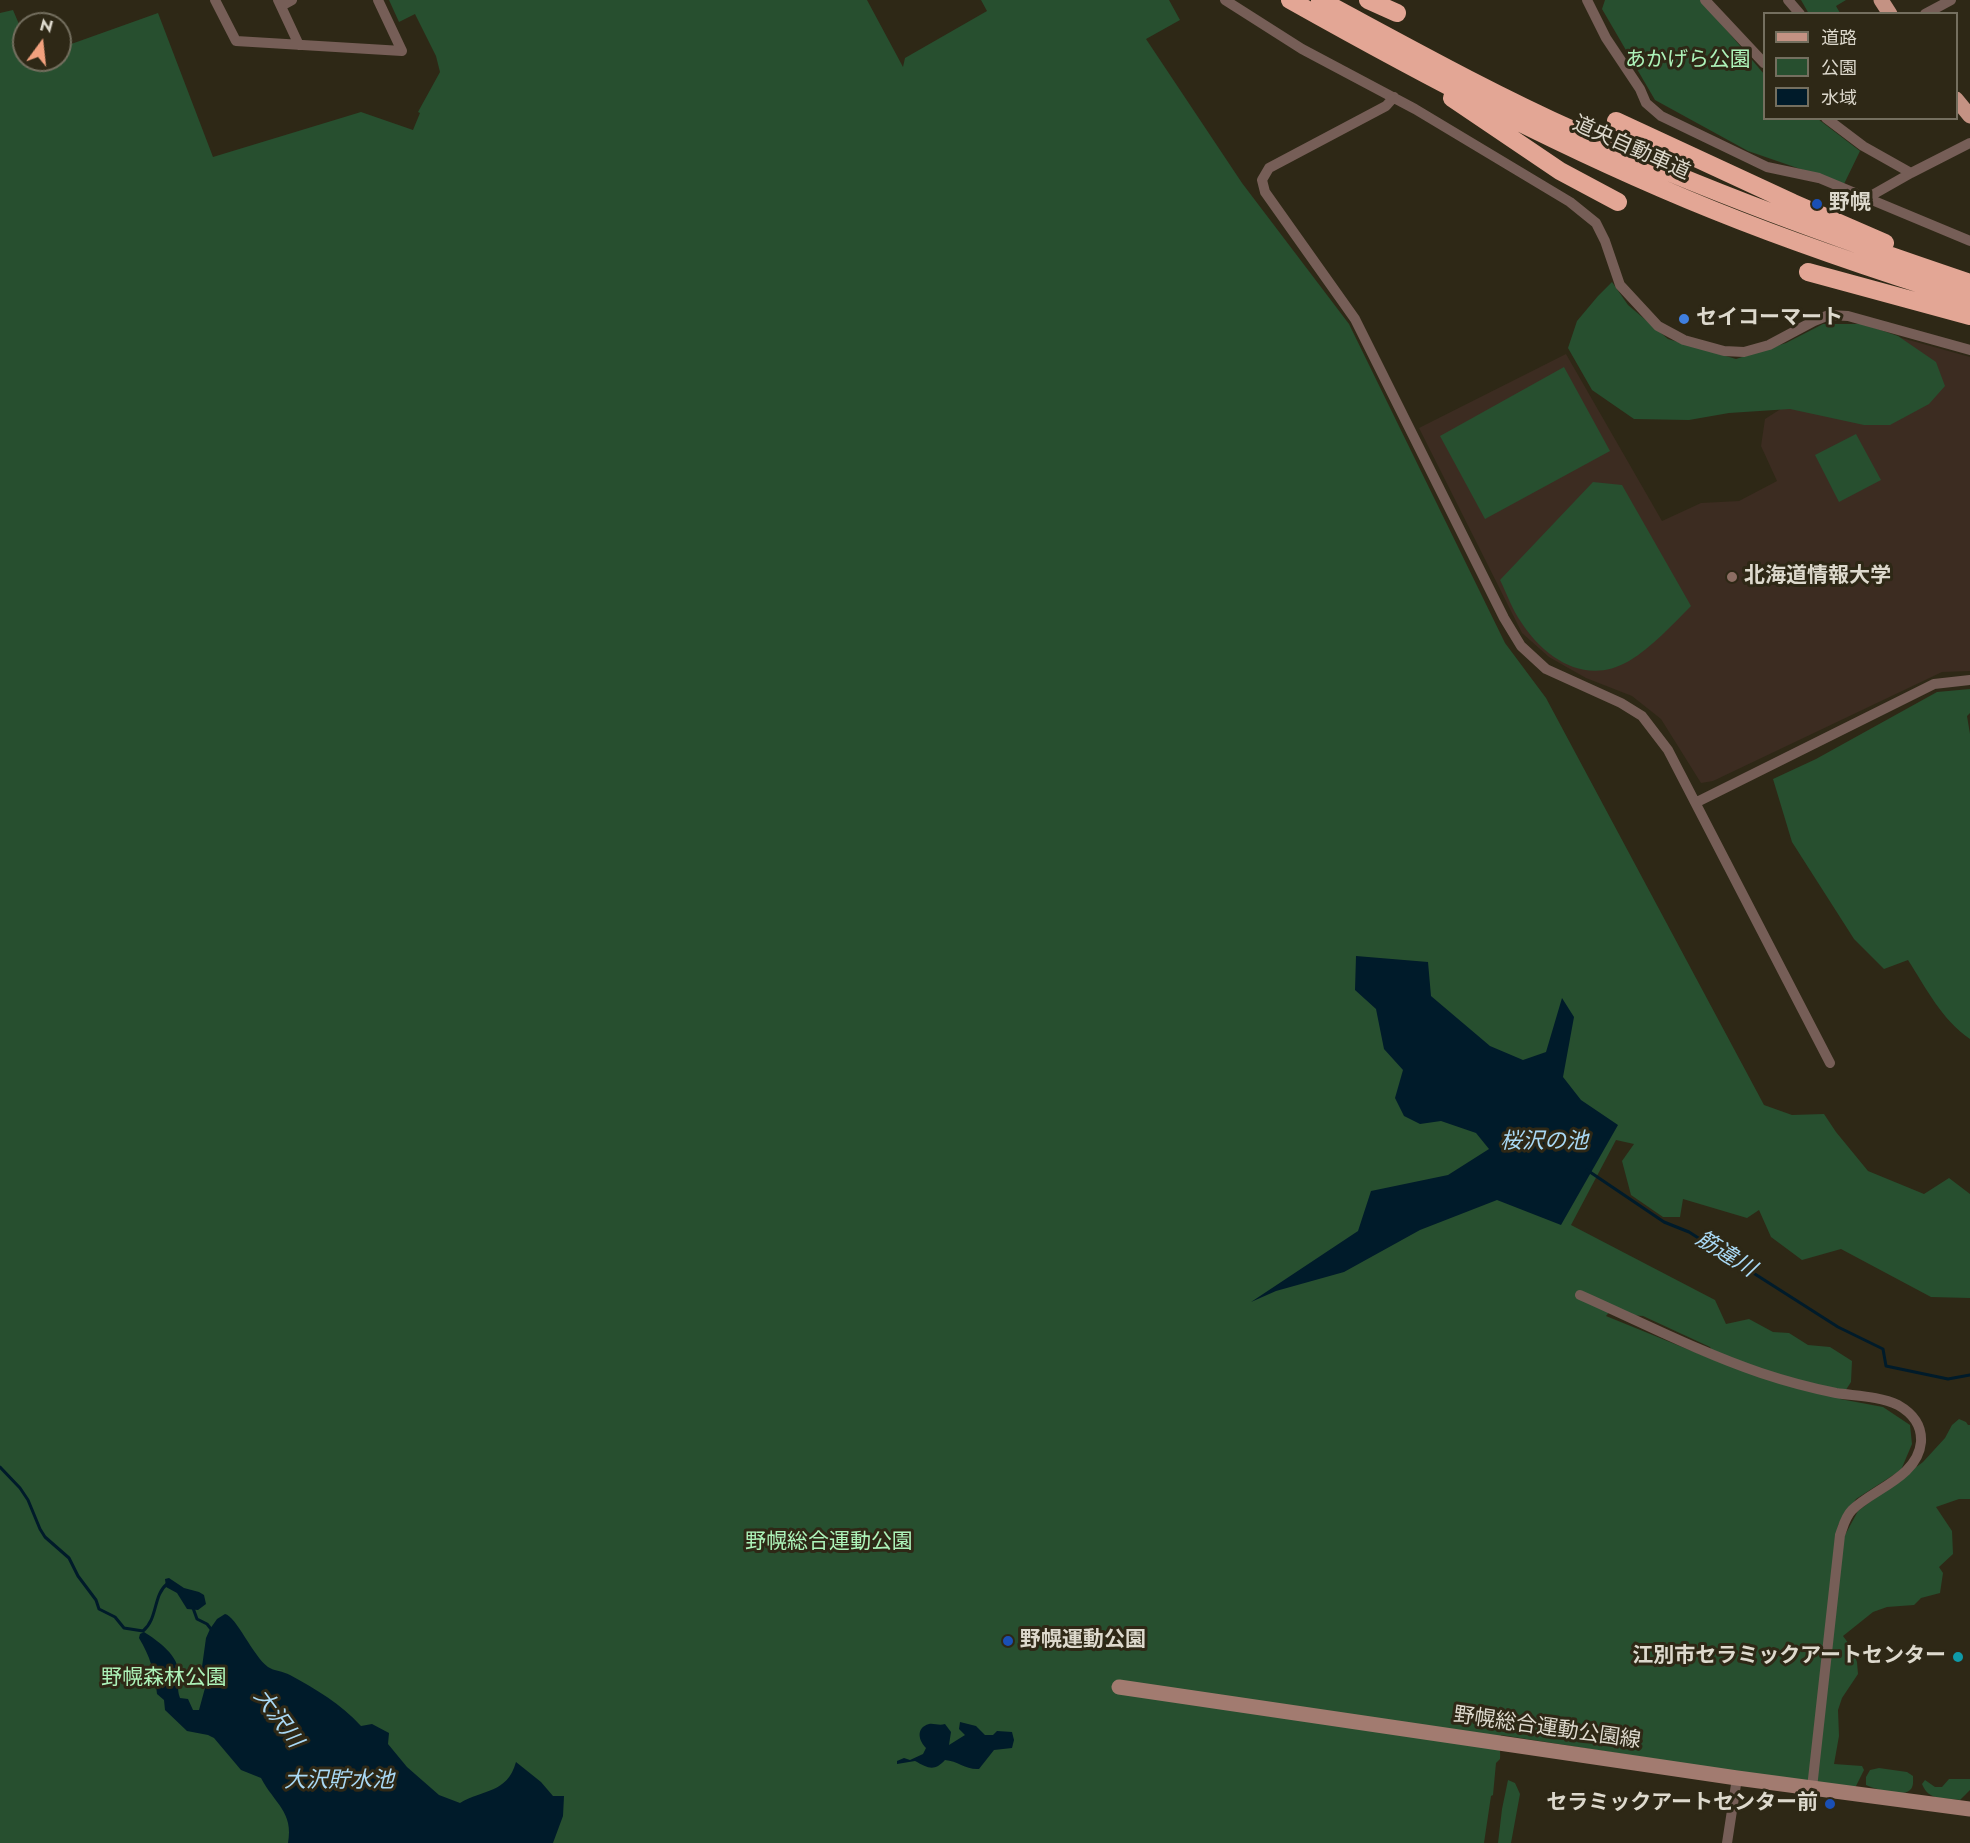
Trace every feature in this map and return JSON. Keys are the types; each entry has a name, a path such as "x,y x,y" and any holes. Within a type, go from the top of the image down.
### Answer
{"highway":[{"name":"道央自動車道","path":"1290,0 1401,63 1568,146 1713,210 1884,273 1970,300"},
{"name":"道央自動車道","path":"1320,0 1465,78 1574,131 1748,205 1884,254 1970,281"},
{"path":"1368,0 1397,13"},
{"path":"1401,63 1560,171 1618,202"},
{"path":"1616,121 1793,203 1970,281"},
{"path":"1808,272 1970,316"}],"main road":[{"path":"1958,101 1970,116"},
{"name":"野幌総合運動公園線","path":"1119,1687 1737,1778 1970,1809"}],"street":[{"path":"214,0 236,41 402,51 378,0"},
{"path":"292,0 280,3 299,45"},
{"path":"1588,0 1606,38 1634,79 1646,104 1661,117 1767,167 1819,178 1970,241"},
{"path":"1705,0 1763,62"},
{"path":"1788,0 1798,12"},
{"path":"1929,12 1951,0"},
{"path":"1229,1 1302,49 1394,98 1570,202 1596,223 1605,241 1620,285 1658,326 1684,340 1724,351 1744,352 1769,345 1829,315 1848,316 1970,350"},
{"path":"1394,98 1386,106 1269,168 1262,180 1265,192 1355,319 1504,618 1521,646 1546,669 1621,703 1642,716 1668,750 1830,1063"},
{"path":"1829,120 1863,146 1911,172"},
{"path":"1867,198 1911,172 1970,143"},
{"path":"1696,802 1934,684 1970,680"},
{"path":"1580,1295 1710,1353 1762,1373 1834,1392 1887,1401 1916,1418 1921,1440 1918,1453 1911,1465 1850,1512 1840,1535 1812,1788"},
{"path":"1727,1843 1737,1778"}],"shaded area":[{"name":"北海道情報大学","path":"1862,327 1970,357 1970,671 1942,672 1713,781 1701,783 1661,719 1632,696 1586,678 1549,657 1522,633 1419,428 1566,354 1662,521 1701,503 1739,501 1777,481 1761,446 1765,419 1798,398"}],"green space":[{"path":"389,0 867,0 903,67 905,58 987,11 981,0 1169,0 1180,20 1146,39 1242,183 1349,324 1505,643 1546,698 1764,1105 1792,1115 1824,1114 1868,1171 1924,1194 1949,1178 1970,1194 1970,1298 1931,1297 1841,1249 1802,1260 1771,1237 1759,1210 1747,1218 1683,1199 1680,1217 1663,1217 1631,1195 1622,1161 1634,1144 1616,1140 1571,1225 1715,1300 1726,1324 1749,1319 1773,1332 1789,1333 1808,1345 1830,1347 1852,1361 1851,1382 1840,1399 1883,1407 1910,1425 1912,1444 1901,1470 1856,1499 1838,1525 1832,1571 1845,1535 1858,1511 1923,1462 1959,1419 1970,1425 1970,1499 1959,1499 1936,1507 1952,1531 1953,1554 1939,1567 1943,1573 1940,1593 1921,1598 1914,1605 1887,1607 1873,1612 1843,1636 1852,1648 1858,1674 1842,1698 1838,1710 1839,1736 1834,1764 1862,1766 1864,1770 1855,1788 1501,1735 1500,1759 1496,1763 1484,1843 0,1843 0,13 13,10 14,12 12,12 12,72 72,72 72,44 158,13 213,157 361,112 413,130 420,113 418,112 440,72 436,56 415,14 399,22","holes":["1612,1309 1630,1315 1643,1316 1710,1347 1719,1362 1606,1316"]},
{"name":"あかげら公園","path":"1605,0 1701,0 1763,73 1763,120 1819,120 1860,151 1844,184 1748,151 1655,100 1602,9"},
{"path":"1801,0 1846,0 1836,6 1839,12 1808,12"},
{"path":"1612,282 1628,305 1668,339 1736,359 1786,343 1823,324 1863,324 1898,336 1936,362 1945,386 1929,404 1890,425 1864,425 1790,409 1729,413 1689,420 1634,419 1592,390 1568,348 1577,321"},
{"path":"1564,367 1610,451 1485,519 1440,436"},
{"path":"1856,434 1881,480 1839,502 1815,455"},
{"path":"1593,482 1622,485 1691,606 1646,649 1629,661 1613,668 1597,671 1568,665 1542,647 1518,617 1500,580"},
{"path":"1970,689 1970,713 1967,716 1970,734 1970,1039 1943,1013 1908,960 1884,969 1854,939 1792,842 1773,779 1816,759 1937,692"},
{"path":"1879,1768 1907,1772 1913,1776 1911,1789 1895,1793 1866,1785 1866,1777 1870,1770"},
{"path":"1949,1779 1970,1779 1970,1790 1960,1800 1933,1796 1925,1790 1922,1784 1925,1780 1935,1787 1942,1787"},
{"path":"1508,1780 1515,1783 1520,1794 1511,1843 1498,1843 1502,1809"}],"water":[{"name":"桜沢の池","path":"1356,956 1428,962 1431,996 1490,1046 1523,1060 1546,1052 1562,998 1574,1017 1563,1077 1581,1100 1618,1125 1561,1225 1497,1200 1420,1230 1344,1272 1276,1291 1251,1302 1358,1231 1371,1191 1448,1175 1489,1149 1476,1133 1441,1121 1420,1124 1404,1116 1395,1098 1403,1070 1384,1049 1376,1009 1355,990"},
{"path":"169,1578 184,1588 204,1595 206,1604 198,1610 187,1609 177,1593 166,1587 165,1579"},
{"name":"大沢貯水池","path":"225,1614 234,1622 268,1667 287,1674 319,1692 345,1710 361,1726 372,1724 389,1733 388,1744 407,1767 439,1795 460,1803 493,1789 507,1780 516,1762 541,1782 553,1796 564,1796 563,1816 553,1843 288,1843 286,1815 261,1778 241,1770 214,1738 187,1731 165,1710 164,1700 157,1694 149,1658 139,1638 144,1632 172,1655 178,1668 180,1698 188,1699 193,1710 199,1710 205,1688 201,1674 206,1638 217,1619"},
{"path":"960,1722 976,1726 985,1735 993,1735 997,1731 1012,1732 1014,1740 1012,1748 994,1750 979,1769 945,1760 934,1767 927,1767 915,1761 897,1764 897,1761 904,1758 910,1760 923,1754 926,1748 920,1732 925,1726 945,1724 951,1732 949,1745 965,1735 959,1729"}],"waterway":[{"name":"筋違川","path":"1587,1170 1664,1222 1689,1232 1838,1327 1883,1349 1886,1366 1948,1379 1970,1375"},
{"name":"大沢川","path":"0,1467 28,1500 45,1537 69,1558 78,1576 96,1600 99,1609 115,1617 124,1628 143,1631 148,1626 159,1594 167,1584"},
{"name":"大沢川","path":"193,1608 197,1619 211,1629"}],"place":[{"name":"野幌","path":"1817,204"},
{"name":"セイコーマート","path":"1684,319"},
{"name":"北海道情報大学","path":"1732,577"},
{"name":"野幌運動公園","path":"1008,1641"},
{"name":"江別市セラミックアートセンター","path":"1958,1657"},
{"name":"セラミックアートセンター前","path":"1830,1804"}],"park label":[{"name":"野幌総合運動公園","path":"829,1543"},
{"name":"野幌森林公園","path":"164,1679"}]}
